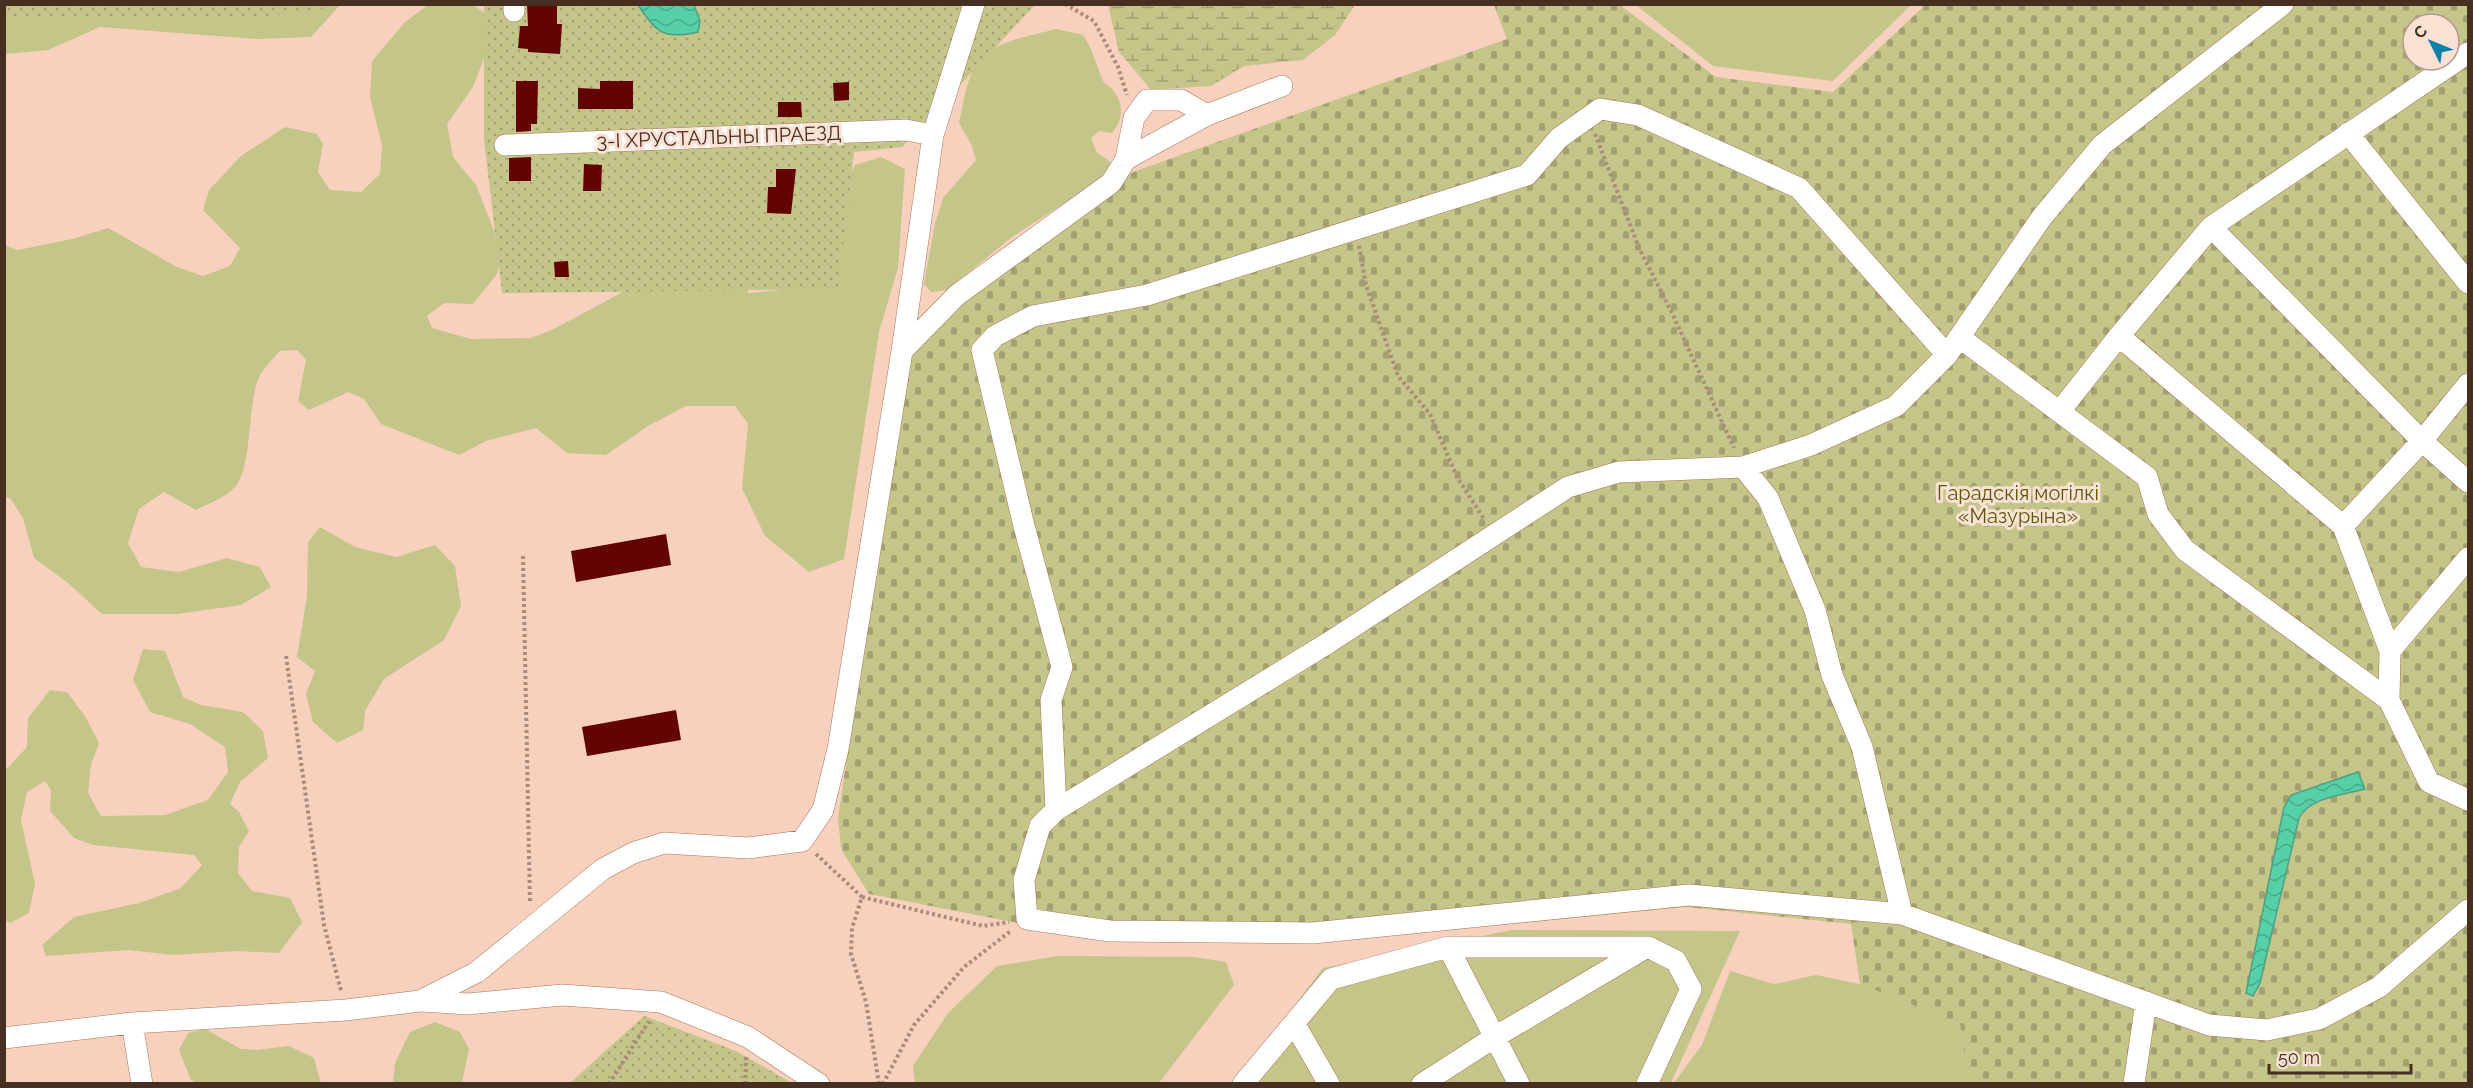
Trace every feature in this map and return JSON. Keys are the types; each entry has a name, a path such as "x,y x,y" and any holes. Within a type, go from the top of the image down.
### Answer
{"street":[{"path":"420,1001 477,972 603,869 633,853 664,843 748,848 802,841 824,810 838,749 902,351 933,135 974,4"},
{"path":"2283,4 2102,145 2042,217 1947,355 1896,406 1811,445 1743,467 1619,472 1568,487 1328,643 1056,810 1040,826 1024,880 1027,919 1110,931 1313,933 1689,896 1902,914 2210,1025 2267,1030 2319,1019 2379,987 2469,910"},
{"path":"2060,411 2119,336 2211,227 2469,52"},
{"path":"1126,159 1207,115 1282,86"},
{"path":"902,351 957,295 1111,183 1126,159 1134,118 1147,100 1181,100 1207,115"},
{"path":"1056,810 1051,700 1062,667 1024,526 982,350 995,336 1033,316 1147,295 1527,175 1559,138 1600,109 1638,115 1799,188 1947,355"},
{"name":"3-І ХРУСТАЛЬНЫ ПРАЕЗД","path":"505,146 906,130 933,135"},
{"path":"2348,134 2469,283"},
{"path":"2211,227 2422,441 2469,482"},
{"path":"2119,336 2343,526 2390,651 2389,700 2429,782 2469,800"},
{"path":"1959,337 2147,477 2158,514 2185,550 2389,700"},
{"path":"2343,526 2422,441 2469,384"},
{"path":"1743,467 1768,498 1815,610 1832,675 1862,747 1902,914"},
{"path":"2390,651 2469,558"},
{"path":"1422,1083 1648,946"},
{"path":"1243,1083 1331,979 1448,947 1648,946 1676,961 1691,989 1647,1083"},
{"path":"1448,947 1520,1083"},
{"path":"4,1038 132,1023 346,1010 420,1001 468,1004 562,995 661,1002 748,1036 819,1083"},
{"path":"2134,1083 2146,1002"},
{"path":"132,1023 141,1083"},
{"path":"1294,1023 1329,1083"}],"path":[{"path":"1065,4 1094,21 1118,67 1134,118"},
{"path":"1589,116 1639,248 1672,313 1743,467"},
{"path":"1356,230 1366,285 1398,376 1430,414 1457,477 1494,535"},
{"path":"523,556 531,928"},
{"path":"286,656 324,925 346,1010"},
{"path":"802,841 862,897 983,926 1027,919"},
{"path":"862,897 852,928 851,954 866,1002 881,1083"},
{"path":"881,1083 914,1025 964,967 1027,919"},
{"path":"609,1083 661,1002"}],"green space":[{"path":"5,4 347,5 262,17 5,17"},
{"path":"341,4 311,37 257,39 100,27 48,50 5,54 5,5"},
{"path":"428,5 473,5 486,14 489,45 473,87 447,124 453,157 476,185 494,231 500,261 497,274 473,304 444,303 427,316 432,328 471,339 531,338 554,329 630,288 725,269 749,293 780,290 824,269 844,189 855,165 881,157 905,169 898,268 879,332 844,559 809,572 765,536 742,488 748,424 735,406 686,406 648,426 606,455 567,453 536,428 486,441 459,455 381,424 364,399 348,392 309,410 298,401 306,360 297,350 280,351 260,376 252,406 247,455 239,482 232,490 196,510 164,492 139,509 128,543 141,567 179,572 227,558 260,567 271,587 241,605 177,614 102,614 68,583 34,558 23,518 10,498 5,497 4,245 18,250 72,239 108,228 177,267 203,276 230,266 240,248 203,210 209,190 241,156 285,127 317,134 323,144 318,172 330,190 361,192 380,174 382,145 370,97 372,61 405,22"},
{"path":"484,5 1035,5 902,147 854,152 838,289 502,293 484,139"},
{"path":"1108,5 1355,5 1335,35 1303,60 1244,66 1211,86 1151,90 1119,52"},
{"name":"Гарадскія могілкі «Мазурына»","path":"1494,5 1620,5 1716,77 1833,92 1925,5 2468,5 2468,1083 1969,1083 1960,1024 1860,984 1851,924 1686,907 1327,942 1115,942 869,894 841,849 838,818 908,345 1133,172 1507,39"},
{"path":"1636,5 1911,5 1833,81 1713,66"},
{"path":"1057,29 1083,35 1103,81 1119,100 1120,117 1112,133 1099,131 1091,138 1097,153 1112,165 1102,182 1012,237 947,290 931,292 924,284 935,223 943,198 976,160 972,146 959,123 965,93 976,64 983,56 1001,45"},
{"path":"320,527 355,547 396,557 435,545 455,566 461,606 444,640 384,679 365,711 363,730 337,743 313,722 306,694 315,671 297,657 307,596 308,542"},
{"path":"143,649 165,651 183,697 201,705 243,712 263,731 268,758 240,782 230,804 239,812 249,831 239,847 238,873 252,891 290,898 302,922 279,953 236,951 174,955 128,950 46,956 42,945 74,917 139,903 181,888 202,865 194,855 93,845 74,838 50,811 51,790 45,781 27,792 21,820 35,884 29,913 10,923 5,920 5,768 8,768 27,747 28,718 50,690 67,692 85,716 99,743 91,765 88,793 101,816 165,815 208,800 228,772 225,747 190,724 150,712 133,680"},
{"path":"1512,930 1740,931 1671,1083 1235,1084 1323,968"},
{"path":"1058,956 1195,957 1226,962 1234,985 1159,1083 915,1083 913,1066 948,1013 997,966"},
{"path":"1730,971 1774,984 1816,975 1860,984 1960,1024 1969,1083 1673,1084 1702,1045"},
{"path":"644,1016 736,1051 792,1083 570,1083"},
{"path":"435,1022 460,1032 469,1049 462,1083 393,1083 395,1063 410,1032"},
{"path":"205,1029 241,1049 257,1050 289,1046 314,1058 321,1083 198,1083 191,1080 179,1050 188,1033"}],"water":[{"path":"638,5 694,5 700,21 698,32 677,35 662,32 656,28"},
{"path":"2358,772 2365,789 2319,801 2311,805 2299,818 2260,983 2253,996 2246,993 2284,807 2291,795"}],"building":[{"path":"527,4 557,4 557,24 562,24 560,54 528,52 528,49 518,48 520,26 528,26"},
{"path":"516,81 538,81 537,124 531,124 531,131 516,132"},
{"path":"600,81 633,81 633,109 578,109 578,88 600,89"},
{"path":"849,82 849,100 834,101 833,83"},
{"path":"778,102 801,102 802,117 778,117"},
{"path":"531,157 531,181 509,181 509,158"},
{"path":"584,164 602,165 601,191 583,191"},
{"path":"776,169 796,169 791,214 767,213 768,187 776,187"},
{"path":"568,261 569,277 555,277 554,262"},
{"path":"666,534 671,565 576,582 571,551"},
{"path":"676,710 681,740 587,756 582,727"}]}
